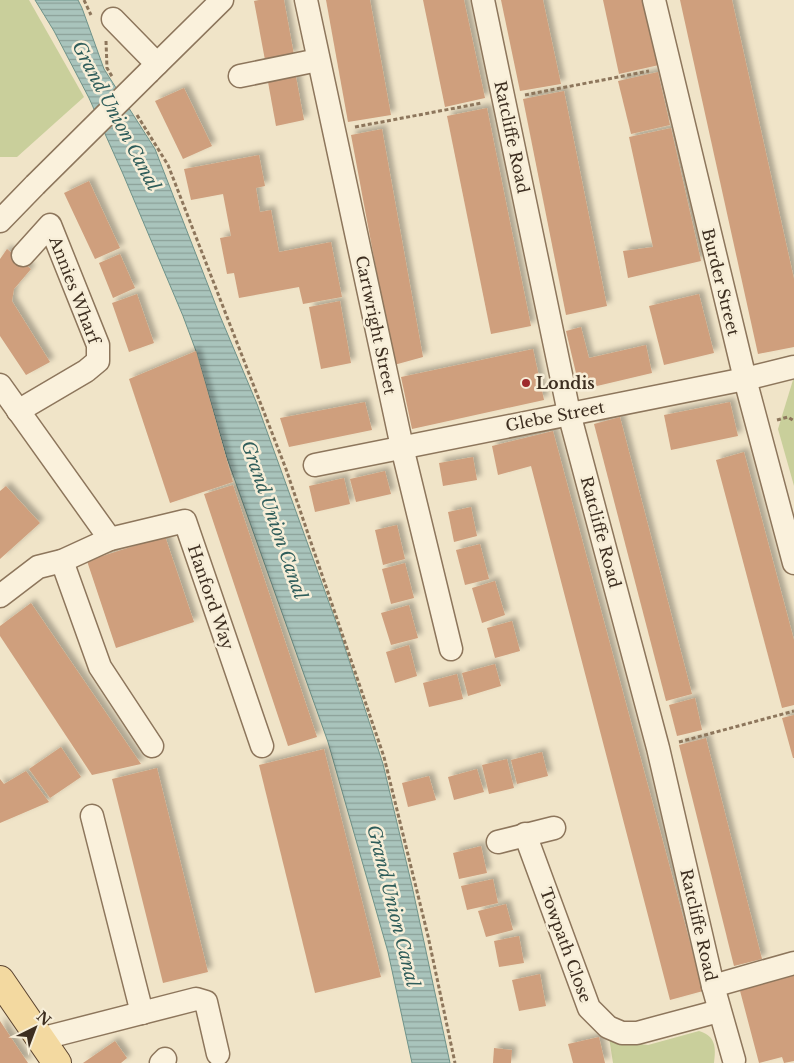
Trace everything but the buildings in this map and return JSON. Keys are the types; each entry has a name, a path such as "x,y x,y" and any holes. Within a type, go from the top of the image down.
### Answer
{"main road":[{"path":"0,980 57,1063"}],"street":[{"path":"0,221 222,0"},
{"name":"Cartwright Street","path":"306,0 402,447 451,649"},
{"name":"Ratcliffe Road","path":"483,0 569,413 658,748 712,986 734,1060"},
{"name":"Burder Street","path":"654,0 745,379 794,563"},
{"path":"113,19 153,68"},
{"path":"240,76 318,60"},
{"name":"Annies Wharf","path":"18,411 86,371 98,361 98,345 50,225 23,255"},
{"name":"Glebe Street","path":"315,465 794,368"},
{"path":"0,385 110,539"},
{"name":"Hanford Way","path":"0,596 38,567 62,562 110,539 185,521 262,746"},
{"path":"62,562 100,667 152,746"},
{"path":"92,816 142,1013"},
{"path":"498,842 554,828"},
{"name":"Towpath Close","path":"526,834 589,1008 608,1027 622,1034 637,1033 719,1011"},
{"path":"712,986 794,963"},
{"path":"40,1039 196,999 206,1002 218,1054"}],"path":[{"path":"105,42 107,68 117,85"},
{"path":"133,109 168,165 262,407 286,469 381,748 428,936 455,1063"},
{"path":"658,748 794,711"}],"green space":[{"path":"0,0 29,0 84,97 17,157 0,157"},
{"path":"794,380 794,486 778,429"},
{"path":"699,1031 709,1036 714,1043 714,1063 613,1063 609,1037 624,1042 648,1045"}],"water":[{"name":"Grand Union Canal","path":"35,0 78,0 104,69 155,149 220,316 257,404 340,633 383,764 412,886 450,1063 412,1063 388,952 328,742 227,458 196,351 123,174 89,98 54,31"}],"place":[{"name":"Londis","path":"526,383"}]}
